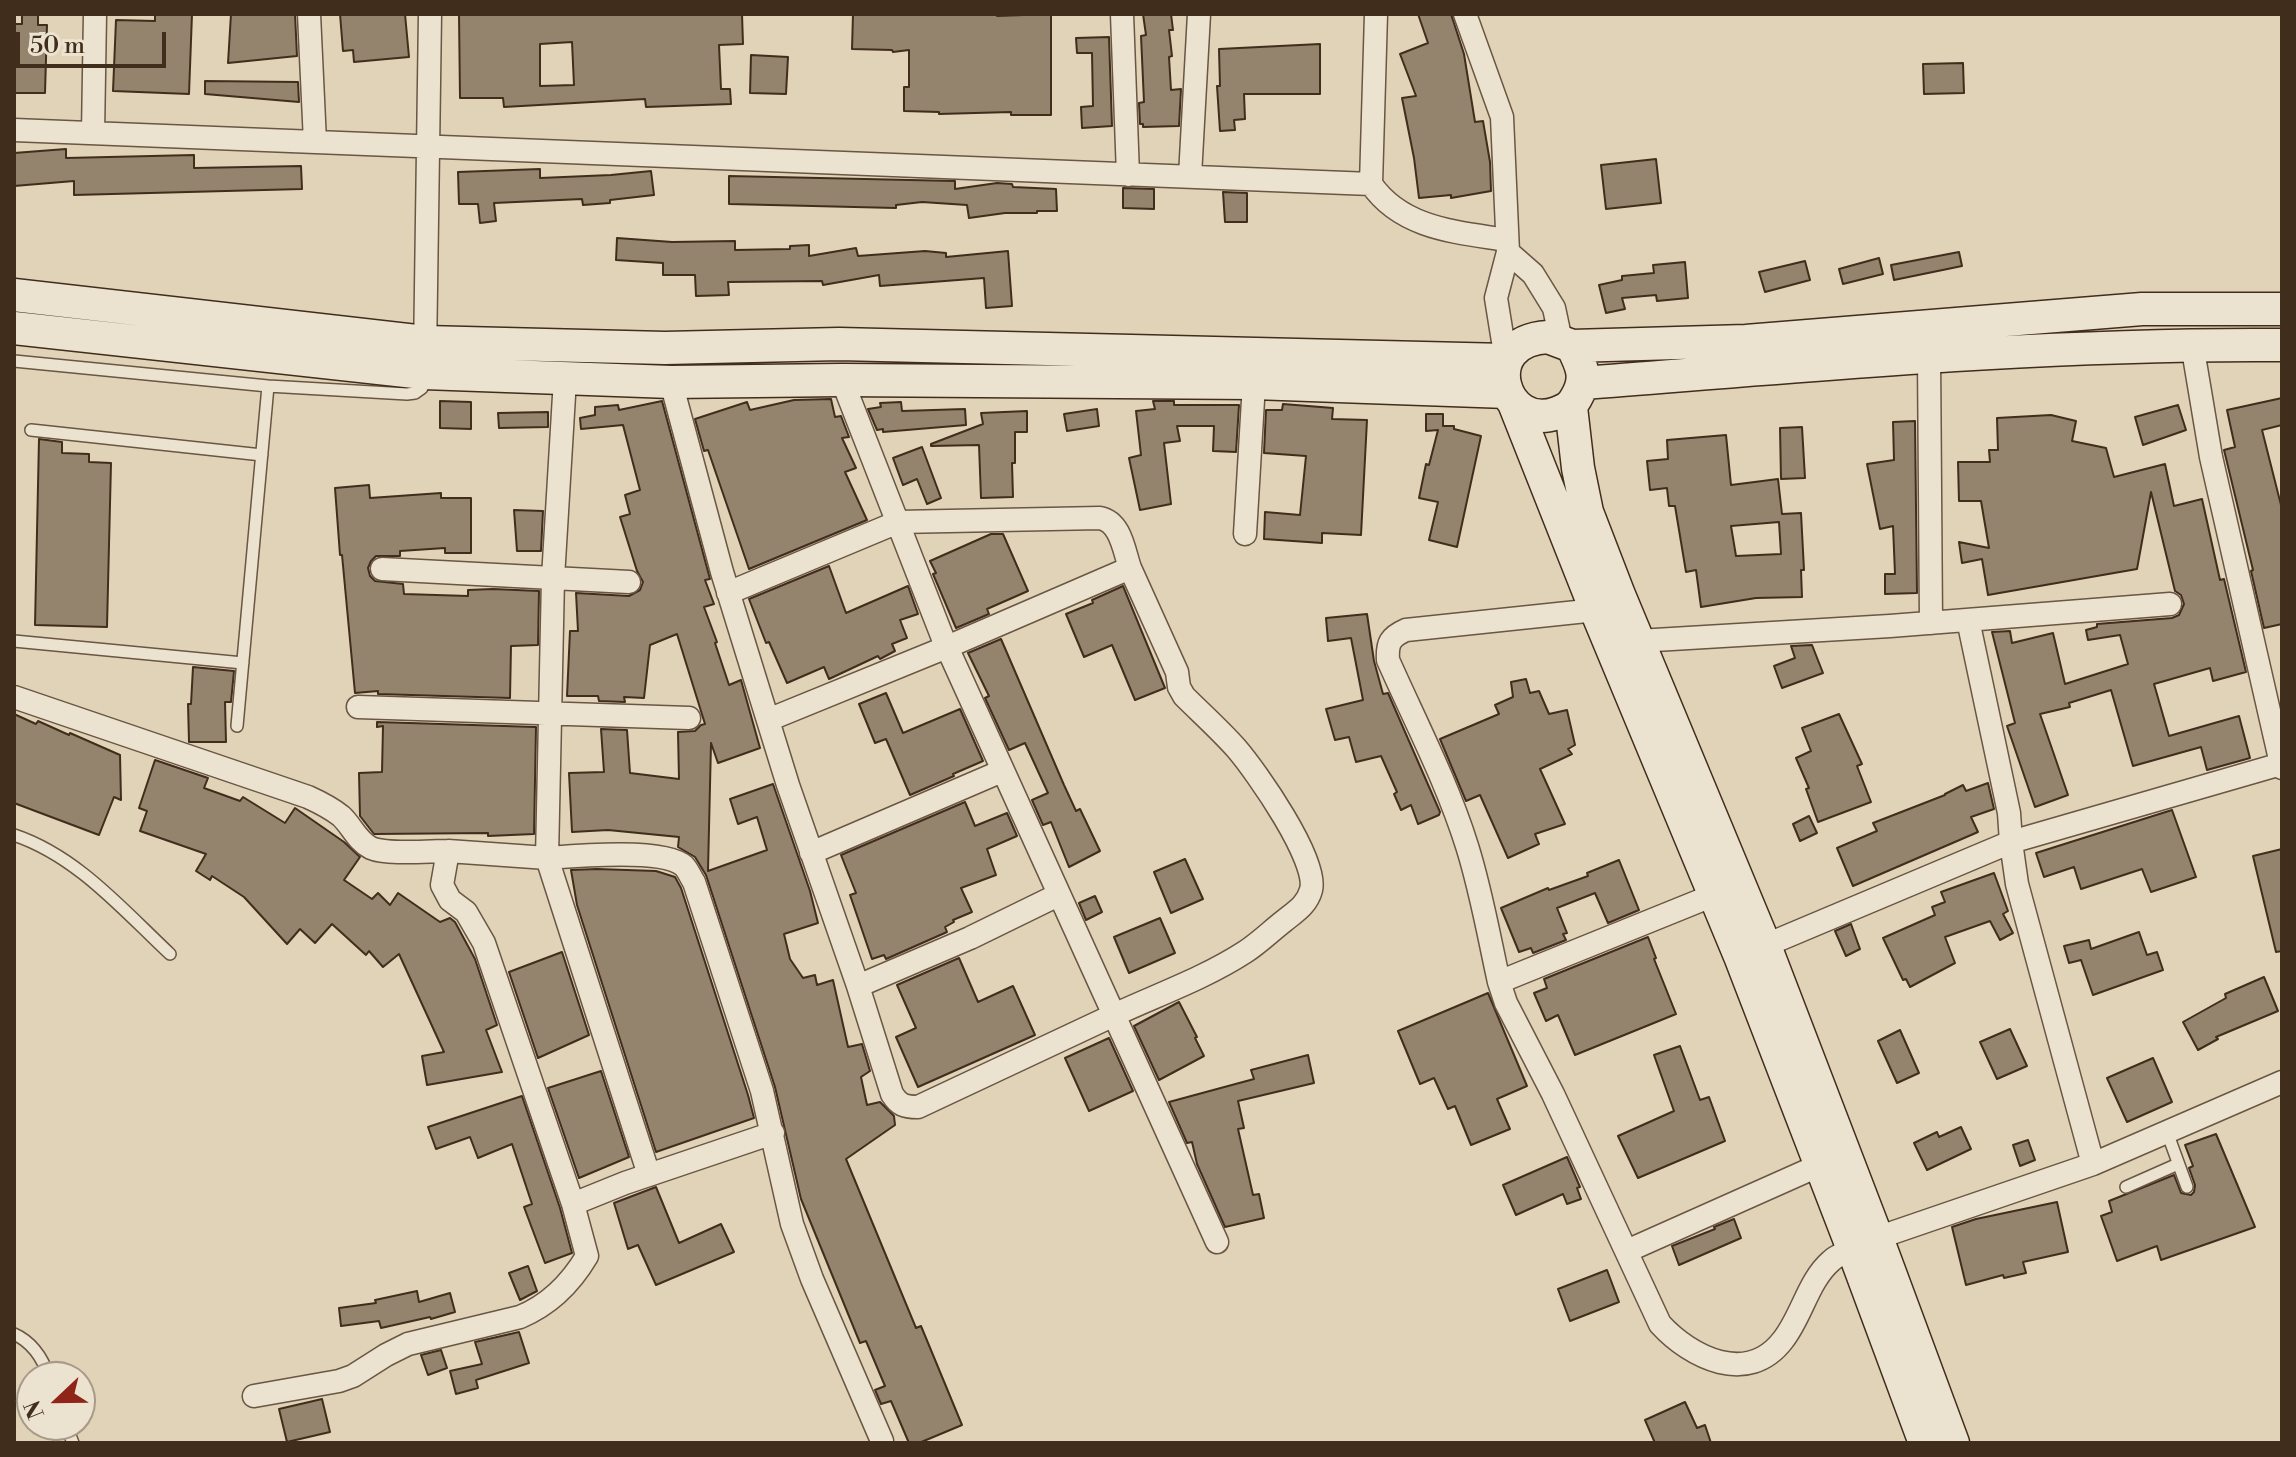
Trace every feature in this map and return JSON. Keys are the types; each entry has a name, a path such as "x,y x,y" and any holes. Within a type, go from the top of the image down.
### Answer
{"main road":[{"path":"14,295 425,342 651,348 839,344 1509,385"},
{"path":"1925,1443 1865,1243 1820,1165 1752,951 1714,895 1596,610 1509,385 1522,343 1548,337 1566,344 1746,341 2142,309 2282,309"},
{"path":"14,328 424,373 565,379 1509,385"},
{"path":"1566,344 1582,370 1577,395 1578,468 1587,512 1865,1243 1953,1443"},
{"path":"1509,385 1525,411 1550,416 1577,395 1929,356 2192,344 2282,345"}],"street":[{"path":"93,133 95,14"},
{"path":"309,14 315,142"},
{"path":"424,373 430,14"},
{"path":"1122,14 1128,175"},
{"path":"1174,176 1199,14"},
{"path":"1376,14 1371,184 1393,209 1410,219 1507,246 1533,274 1554,308 1566,344"},
{"path":"1465,14 1502,117 1507,246 1496,298 1509,385"},
{"path":"14,130 1371,184"},
{"path":"1752,951 2011,842 2281,766 2211,457 2192,344"},
{"path":"1929,356 1931,623"},
{"path":"565,379 553,578 547,858 649,1175"},
{"path":"842,380 947,647 1217,1242"},
{"path":"671,382 728,593 768,720 892,1094 899,1104 918,1107 1206,973 1246,951 1304,905 1311,893 1311,871 1273,798 1236,748 1184,696 1179,687 1177,672 1130,568 1116,528 1108,520 898,522 728,593"},
{"path":"1245,534 1254,383"},
{"path":"768,720 1130,568"},
{"path":"382,569 629,582"},
{"path":"1638,641 2170,604"},
{"path":"1596,610 1406,630 1393,636 1387,645 1388,660 1467,844 1506,1003 1553,1094 1660,1324 1674,1339 1716,1363 1735,1365 1763,1356 1783,1341 1823,1269 1834,1258 1865,1243 2093,1164 2282,1082"},
{"path":"1968,620 2009,813 2017,884 2093,1164"},
{"path":"14,697 308,797 343,817 361,841 373,849 547,858 598,854 669,858 685,867 694,882 762,1091 797,1238 882,1441"},
{"path":"358,707 689,718"},
{"path":"811,853 1002,771"},
{"path":"254,1396 339,1381 408,1344 520,1317 556,1295 587,1256 573,1204 484,943 466,912 450,900 442,885 448,851"},
{"path":"858,986 970,938 1058,895"},
{"path":"1499,982 1714,895"},
{"path":"573,1204 773,1133"},
{"path":"1627,1251 1820,1165"}],"lane":[{"path":"14,361 268,386 407,394 422,388 424,373"},
{"path":"237,726 268,386"},
{"path":"31,430 262,455"},
{"path":"14,641 243,663"},
{"path":"14,835 47,849 89,878 170,954"},
{"path":"2167,1132 2187,1187"},
{"path":"2126,1187 2178,1164"},
{"path":"14,1334 35,1349 41,1361"}],"building":[{"path":"22,14 38,14 38,25 47,25 45,93 14,93 14,24 22,24"},
{"path":"155,14 192,14 189,94 113,91 116,20 155,21"},
{"path":"231,14 295,14 297,56 228,63"},
{"path":"340,14 405,14 409,57 354,62 353,50 343,51"},
{"path":"459,14 742,14 743,44 719,45 721,89 730,89 731,104 646,107 645,99 504,107 503,98 460,98","holes":["572,42 574,85 540,86 540,44"]},
{"path":"853,14 1051,14 1051,115 904,111 904,87 909,87 909,50 852,49"},
{"path":"1143,14 1171,14 1171,90 1181,89 1179,126 1143,127 1140,124 1139,103 1144,102 1141,36 1146,35"},
{"path":"1418,14 1451,14 1464,54 1475,122 1483,121 1491,191 1451,198 1451,195 1419,198 1402,98 1416,96 1400,54 1428,43"},
{"path":"1109,37 1112,126 1082,128 1081,107 1093,106 1092,53 1077,53 1076,38"},
{"path":"1320,44 1320,94 1244,94 1245,119 1234,120 1235,130 1220,131 1217,86 1220,86 1219,49"},
{"path":"751,55 788,57 786,94 750,93"},
{"path":"1963,63 1964,93 1924,94 1923,64"},
{"path":"205,81 298,82 299,102 205,94"},
{"path":"66,149 66,158 194,155 194,168 301,166 302,189 74,195 74,181 14,186 14,153"},
{"path":"1656,159 1661,203 1606,209 1601,165"},
{"path":"540,169 540,178 651,171 654,195 583,205 582,199 494,203 496,221 480,223 478,204 459,204 458,172"},
{"path":"729,176 955,181 955,189 1012,184 1013,187 1056,189 1057,211 969,218 967,205 922,202 896,205 896,208 729,204"},
{"path":"1123,188 1154,189 1154,209 1123,208"},
{"path":"1223,192 1247,193 1247,222 1225,222"},
{"path":"617,238 672,242 735,241 735,250 790,249 790,246 809,245 809,256 856,248 858,256 925,251 946,253 946,257 1008,251 1012,306 986,308 984,278 880,286 879,275 823,285 822,281 728,282 729,295 696,296 695,275 663,275 663,263 616,260"},
{"path":"1959,252 1962,266 1894,280 1891,265"},
{"path":"1879,258 1883,274 1843,284 1839,269"},
{"path":"1805,261 1810,280 1765,292 1759,272"},
{"path":"1685,262 1688,298 1657,301 1656,295 1622,298 1625,309 1606,313 1599,285 1622,280 1622,276 1654,273 1653,265"},
{"path":"2282,398 2282,425 2262,430 2282,509 2282,624 2264,628 2224,450 2235,447 2227,410"},
{"path":"831,399 835,417 841,416 849,437 842,438 856,468 845,472 867,520 749,569 695,419 747,402 750,410 794,400"},
{"path":"440,401 471,402 471,429 440,428"},
{"path":"662,401 710,579 705,580 714,604 704,607 729,685 741,680 760,748 718,763 711,743 708,871 767,850 757,817 738,824 730,799 773,784 818,923 784,934 790,959 803,978 815,975 817,985 833,980 848,1047 862,1044 870,1071 861,1077 867,1105 880,1102 894,1116 895,1125 846,1159 916,1328 921,1326 962,1425 919,1443 909,1443 891,1401 881,1404 875,1390 885,1386 866,1341 860,1343 801,1199 775,1087 706,875 695,857 678,847 679,837 608,830 572,832 569,773 604,772 601,729 627,730 630,773 679,779 678,732 695,731 705,724 677,634 650,645 644,698 624,697 625,702 599,701 598,696 567,696 570,631 578,631 576,593 629,596 640,590 643,582 620,517 630,514 625,495 640,490 623,425 581,429 580,418 595,415 595,407 618,405 619,410"},
{"path":"1153,401 1174,401 1174,405 1239,405 1236,452 1213,451 1214,426 1177,426 1180,441 1164,443 1171,504 1140,510 1129,458 1141,455 1136,411 1155,409"},
{"path":"901,402 902,411 965,409 966,425 877,430 868,409 881,407 880,403"},
{"path":"1283,404 1333,408 1332,419 1367,420 1361,535 1322,533 1322,543 1264,539 1265,512 1300,515 1306,456 1264,453 1266,410 1282,410"},
{"path":"2178,405 2186,430 2143,445 2135,417"},
{"path":"1097,409 1099,426 1067,431 1064,414"},
{"path":"1027,411 1027,432 1015,432 1013,497 981,498 979,445 931,446 983,424 981,413"},
{"path":"548,412 548,427 499,428 498,413"},
{"path":"1426,414 1443,414 1443,426 1454,426 1454,429 1481,436 1457,547 1429,540 1438,502 1419,498 1426,464 1429,465 1438,430 1426,431"},
{"path":"2051,415 2076,421 2072,441 2106,448 2114,477 2165,464 2174,506 2202,499 2220,580 2224,579 2246,672 2213,681 2210,668 2154,684 2169,736 2239,716 2250,758 2207,770 2201,747 2133,766 2111,690 2069,703 2070,707 2040,714 2068,795 2035,807 2007,726 2015,723 1992,632 2010,631 2012,643 2053,633 2065,684 2128,664 2120,635 2088,640 2086,630 2097,627 2097,624 2172,618 2179,615 2184,604 2181,595 2175,591 2151,492 2137,569 1988,595 1982,559 1962,563 1959,542 1989,548 1981,501 1959,501 1958,462 1990,462 1989,450 1998,450 1997,418"},
{"path":"1915,421 1917,593 1885,594 1885,574 1895,574 1893,526 1880,529 1867,464 1894,460 1893,422"},
{"path":"1802,427 1805,478 1781,479 1780,428"},
{"path":"1726,435 1731,485 1778,479 1782,514 1801,513 1802,597 1756,598 1701,607 1696,570 1686,572 1675,506 1669,506 1667,488 1650,490 1647,461 1668,459 1667,440","holes":["1779,522 1781,554 1736,556 1731,526"]},
{"path":"39,439 62,442 62,453 89,454 89,462 111,463 107,627 35,625"},
{"path":"922,447 941,498 927,504 917,479 903,485 893,458"},
{"path":"369,485 370,498 441,493 441,498 471,498 471,553 445,553 445,548 400,551 400,556 376,556 368,568 375,581 403,584 404,594 468,596 468,590 539,591 538,645 511,646 510,698 378,694 378,691 355,693 335,488"},
{"path":"514,510 543,511 541,551 517,551"},
{"path":"991,534 1003,534 1028,591 987,609 989,614 956,628 930,561"},
{"path":"829,566 846,613 908,586 918,614 900,620 907,638 892,644 895,651 880,659 878,656 829,679 824,667 787,683 769,642 766,643 749,599"},
{"path":"1123,586 1165,688 1135,700 1112,645 1084,657 1066,614"},
{"path":"1367,614 1383,694 1388,693 1440,812 1418,824 1411,805 1401,810 1394,794 1397,792 1381,756 1356,762 1349,737 1335,740 1326,709 1363,700 1351,638 1328,641 1326,618"},
{"path":"1001,639 1076,811 1080,809 1100,851 1069,867 1051,822 1043,825 1032,800 1048,793 1025,743 1009,750 985,698 989,696 968,653"},
{"path":"1812,645 1823,673 1782,688 1774,666 1795,658 1791,646"},
{"path":"193,667 234,671 231,702 225,702 226,742 189,742 188,704 191,704"},
{"path":"1526,679 1530,693 1539,691 1549,714 1567,710 1575,745 1568,749 1572,754 1540,769 1565,824 1535,834 1539,844 1508,858 1480,795 1466,801 1440,739 1499,714 1495,705 1513,697 1511,682"},
{"path":"886,693 903,733 960,709 983,761 910,795 886,739 875,743 859,704"},
{"path":"14,714 36,724 38,721 70,733 120,755 121,800 114,797 99,835 14,803"},
{"path":"1839,714 1862,764 1857,766 1871,802 1818,822 1806,789 1809,788 1796,758 1811,751 1802,728"},
{"path":"377,722 536,727 534,834 374,834 360,816 359,773 382,772 383,726 377,727"},
{"path":"155,760 208,778 204,788 240,801 243,797 285,823 295,808 360,857 344,880 372,899 378,893 390,905 398,893 440,922 450,918 455,922 475,959 497,1025 486,1030 502,1072 427,1085 422,1056 444,1052 399,954 383,967 369,951 366,955 332,924 315,943 300,929 287,944 244,897 212,876 210,880 196,871 206,854 140,831 147,811 139,808"},
{"path":"1988,783 1994,809 1971,817 1978,832 1853,886 1837,848 1877,831 1873,823 1963,785 1966,791"},
{"path":"965,802 975,826 1007,813 1017,836 987,849 996,875 961,888 972,912 953,920 945,927 947,932 886,959 884,955 872,959 850,895 856,893 841,855"},
{"path":"2172,810 2196,877 2151,892 2142,869 2081,889 2074,867 2044,877 2036,853"},
{"path":"1809,816 1817,833 1800,841 1793,824"},
{"path":"2282,849 2282,951 2276,952 2253,856"},
{"path":"1185,859 1203,899 1171,913 1154,872"},
{"path":"1619,860 1639,910 1608,923 1595,893 1557,908 1567,933 1563,934 1566,940 1533,953 1531,948 1519,952 1501,908 1548,888 1588,876 1587,873"},
{"path":"571,870 656,871 675,877 754,1118 656,1152 577,905"},
{"path":"1994,873 2008,911 2003,914 2013,933 2000,940 1990,921 1945,937 1955,963 1910,987 1906,979 1903,980 1883,938 1935,915 1932,907 1945,902 1941,892"},
{"path":"1095,896 1102,912 1086,920 1079,903"},
{"path":"1160,918 1175,953 1129,973 1114,937"},
{"path":"1851,924 1860,949 1846,956 1835,931"},
{"path":"2139,932 2147,955 2157,952 2163,970 2093,995 2081,960 2069,963 2064,946 2089,940 2091,949"},
{"path":"1648,937 1676,1014 1575,1055 1558,1015 1546,1021 1534,993 1547,988 1544,979"},
{"path":"562,952 589,1035 538,1058 509,972"},
{"path":"959,958 978,1002 1013,986 1035,1035 918,1087 896,1037 916,1028 897,985"},
{"path":"2264,977 2278,1011 2216,1037 2218,1039 2198,1050 2183,1022 2226,998 2225,994"},
{"path":"1488,993 1527,1086 1497,1099 1510,1129 1471,1145 1455,1106 1448,1109 1434,1078 1420,1084 1398,1031"},
{"path":"1179,1002 1204,1056 1159,1080 1134,1026"},
{"path":"2010,1029 2027,1066 1997,1079 1980,1042"},
{"path":"1900,1030 1919,1073 1897,1083 1878,1041"},
{"path":"1109,1038 1133,1091 1089,1111 1065,1058"},
{"path":"1680,1046 1700,1100 1709,1097 1725,1141 1638,1178 1618,1136 1674,1111 1654,1055"},
{"path":"1308,1055 1314,1083 1238,1101 1244,1128 1238,1129 1253,1195 1259,1194 1264,1218 1225,1227 1197,1164 1192,1142 1187,1143 1169,1102 1254,1079 1251,1070"},
{"path":"2153,1058 2172,1102 2127,1122 2107,1078"},
{"path":"601,1071 629,1157 579,1178 548,1088"},
{"path":"522,1096 572,1253 545,1263 524,1207 532,1204 512,1144 478,1158 470,1137 436,1149 428,1127"},
{"path":"1961,1127 1971,1149 1927,1170 1914,1143 1937,1132 1939,1137"},
{"path":"2216,1134 2255,1227 2161,1260 2157,1246 2117,1261 2101,1216 2112,1212 2109,1201 2174,1175 2181,1193 2191,1195 2195,1185 2189,1168 2193,1166 2185,1145"},
{"path":"2028,1140 2035,1160 2020,1166 2013,1145"},
{"path":"1567,1157 1580,1187 1577,1188 1581,1199 1567,1204 1563,1194 1516,1215 1503,1185"},
{"path":"656,1187 679,1243 721,1224 734,1252 656,1285 638,1245 628,1249 614,1203"},
{"path":"2057,1202 2068,1252 2023,1262 2026,1273 2004,1278 2003,1275 1966,1285 1952,1227"},
{"path":"1734,1219 1741,1238 1679,1265 1672,1246"},
{"path":"528,1266 537,1291 520,1300 509,1273"},
{"path":"1607,1270 1619,1302 1570,1321 1558,1289"},
{"path":"417,1291 419,1302 450,1293 455,1312 381,1328 379,1321 341,1326 339,1308 376,1303 375,1300"},
{"path":"519,1332 529,1363 476,1380 478,1388 456,1394 450,1371 482,1364 475,1342"},
{"path":"441,1350 447,1368 428,1375 421,1355"},
{"path":"322,1399 330,1432 287,1442 279,1409"},
{"path":"1685,1402 1697,1428 1705,1425 1711,1443 1655,1443 1645,1420"}]}
